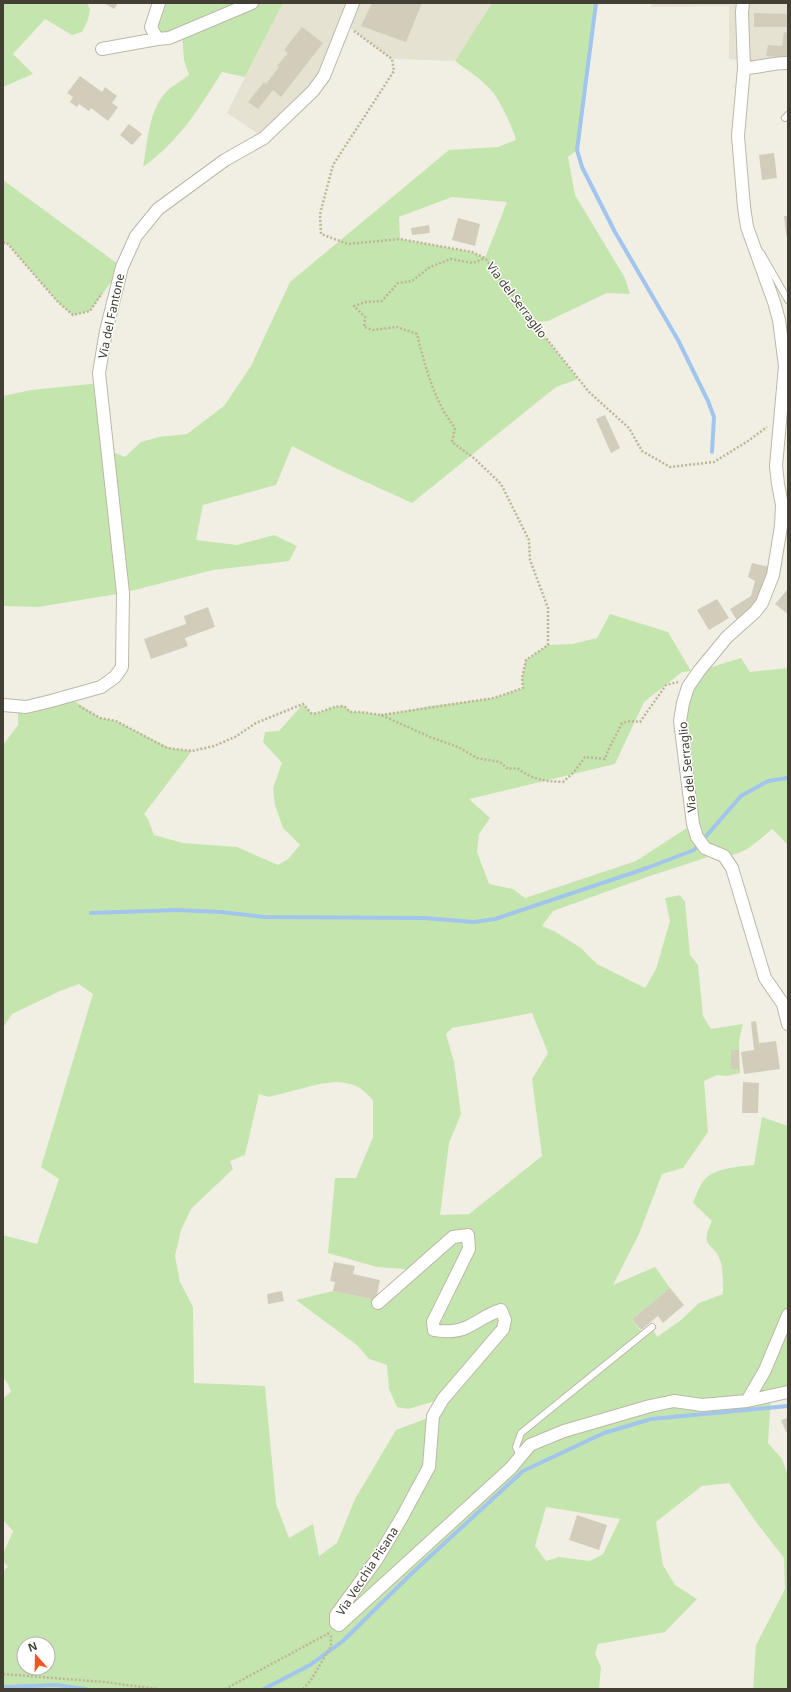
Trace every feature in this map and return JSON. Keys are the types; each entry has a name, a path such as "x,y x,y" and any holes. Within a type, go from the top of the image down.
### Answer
{"street":[{"path":"156,39 151,27 159,3"},
{"path":"102,49 169,38 252,3"},
{"name":"Via del Fantone","path":"3,705 26,707 101,687 115,677 122,667 123,593 99,373 106,331 122,267 136,236 158,209 225,160 264,138 313,91 324,76 353,3"},
{"name":"Via del Serraglio","path":"743,3 742,32 744,68 738,136 747,227 779,320 785,366 784,414 777,435 776,466 782,505 781,526 773,575 762,603 755,612 727,637 688,687 683,703 680,721 693,824 697,837 705,848 724,856 732,868 765,978 784,1004 788,1024"},
{"path":"744,68 756,68 782,62 788,63"},
{"name":"Via Vecchia Pisana","path":"335,1629 336,1615 377,1559 429,1467 433,1416 442,1399 502,1329 505,1320 501,1310 488,1314 464,1329 444,1332 434,1330 433,1322 469,1249 468,1235 453,1237 378,1303"},
{"path":"747,1401 765,1370 788,1315"},
{"name":"Via Vecchia Pisana","path":"335,1629 511,1468 530,1445 564,1431 650,1406 674,1401 702,1405 747,1401 788,1392"}],"lane":[{"path":"747,227 788,300"},
{"path":"520,1456 516,1447 520,1433 652,1327"}],"path":[{"name":"Via del Serraglio","path":"344,23 392,59 394,71 333,165 320,214 321,234 348,244 400,239 472,252 485,258 526,314 590,392 629,428 642,451 670,467 714,462 748,441 784,414"},
{"path":"3,243 7,243 58,302 73,315 90,310 104,292"},
{"path":"381,715 494,698 523,688 522,678 526,660 548,644 548,608 530,560 529,540 501,484 475,459 452,442 455,428 444,414 437,398 423,358 417,334 397,327 373,330 364,328 365,317 354,306 366,302 382,301 398,283 412,281 430,267 451,259 473,263 485,258"},
{"path":"67,696 100,718 116,721 151,738 166,748 192,751 214,746 235,737 256,723 303,704 312,714 322,713 332,706 344,706 350,712 381,715 430,737 458,747 477,758 500,762 508,770 517,768 529,777 547,781 563,782 574,772 585,757 605,759 608,748 622,723 630,721 640,722 666,685 685,680 688,687"},
{"path":"225,1689 335,1629"},
{"path":"302,1689 311,1680 331,1646 335,1629"},
{"path":"3,1674 104,1682 158,1689"}],"shaded area":[{"path":"283,3 492,3 455,61 392,59 344,23 324,76 264,138 227,113"},
{"path":"652,3 788,3 788,68 729,59 729,6 651,7"}],"green space":[{"path":"3,3 87,3 90,9 88,20 82,32 72,35 45,19 13,54 33,74 3,87"},
{"path":"159,3 283,3 245,77 222,72 196,112 178,135 156,157 143,167 150,126 156,107 168,90 189,75 184,60 182,33 169,38 151,27"},
{"path":"492,3 596,3 577,150 568,157 575,195 625,278 630,294 607,293 548,321 533,322 578,379 556,387 412,503 333,467 292,446 276,485 203,505 196,540 237,545 274,535 297,546 289,561 213,570 123,593 38,607 3,606 3,396 31,390 100,383 108,450 125,457 141,442 159,437 187,434 224,406 251,366 290,282 449,150 498,147 516,140 512,128 498,100 491,90 483,82 455,61","holes":["452,197 507,202 485,258 472,252 400,239 399,217"]},
{"path":"3,180 122,267 90,311 73,315 58,302 7,243 3,243"},
{"path":"610,614 668,632 691,671 682,672 644,702 615,764 469,799 490,818 479,834 477,852 489,884 513,889 525,898 636,861 693,824 680,721 699,671 741,658 750,672 788,668 788,845 772,829 740,853 733,855 717,854 650,876 553,911 542,926 554,931 581,948 597,964 645,988 656,969 670,921 665,898 680,895 685,902 690,955 698,965 703,1016 711,1029 743,1024 739,1041 740,1073 727,1076 717,1075 704,1081 708,1132 683,1168 662,1174 639,1234 613,1285 655,1267 670,1288 632,1319 643,1334 652,1327 657,1337 681,1320 699,1303 723,1294 723,1275 721,1263 715,1251 707,1241 708,1230 712,1221 693,1203 704,1180 715,1172 728,1168 754,1165 762,1117 788,1126 788,1392 771,1395 768,1443 782,1459 788,1476 788,1689 753,1689 756,1645 785,1589 784,1558 756,1522 729,1483 702,1486 656,1522 663,1565 675,1585 697,1599 665,1632 598,1644 595,1654 601,1667 599,1689 3,1689 3,1571 8,1567 3,1561 3,1554 13,1531 3,1520 3,1398 11,1392 3,1377 3,1235 37,1244 59,1179 41,1167 93,994 79,984 60,991 12,1014 3,1028 3,745 18,725 18,706 67,696 100,718 116,721 170,748 192,751 144,814 148,819 154,835 183,843 237,847 278,865 288,859 300,845 283,828 275,805 273,788 282,763 263,742 265,732 279,731 303,704 312,714 335,707 344,706 351,712 381,715 430,706 494,698 523,688 522,678 526,660 548,645 572,644 597,638","holes":["532,1013 548,1053 532,1079 542,1156 469,1214 440,1215 449,1143 461,1114 454,1062 446,1034 452,1028","336,1082 348,1083 357,1086 373,1100 373,1137 356,1178 335,1178 328,1253 377,1267 415,1270 376,1300 333,1291 296,1300 358,1346 369,1359 387,1365 389,1389 397,1407 408,1409 442,1399 433,1416 396,1430 355,1499 337,1543 319,1556 313,1524 289,1538 276,1504 265,1386 194,1383 193,1307 180,1282 175,1256 181,1230 191,1209 233,1169 230,1161 245,1155 259,1094 269,1097 319,1084","546,1507 620,1519 603,1554 590,1561 559,1557 546,1561 535,1546"]}],"building":[{"path":"104,3 118,3 114,9"},
{"path":"372,3 422,3 406,42 361,26"},
{"path":"754,13 788,14 788,27 754,27"},
{"path":"302,27 323,43 281,97 273,90 258,109 248,102 264,82 266,84 279,67 277,66 288,53 284,50"},
{"path":"784,32 788,33 788,58 766,56 768,45 782,46"},
{"path":"80,76 102,92 105,87 117,96 112,103 118,107 108,121 91,108 89,111 79,104 77,107 70,102 73,97 67,93"},
{"path":"129,124 142,134 132,145 120,135"},
{"path":"774,153 777,178 762,180 759,155"},
{"path":"784,216 788,216 788,240 786,234"},
{"path":"458,218 480,224 475,246 452,240"},
{"path":"429,225 430,233 412,235 411,228"},
{"path":"605,415 620,448 611,453 596,419"},
{"path":"752,563 770,567 761,598 738,622 730,609 751,596 755,581 748,577"},
{"path":"788,589 788,614 775,604"},
{"path":"717,599 729,618 709,630 697,610"},
{"path":"208,607 215,627 185,638 188,646 151,659 144,639 186,624 184,616"},
{"path":"756,1021 759,1043 776,1041 780,1069 744,1074 741,1052 754,1050 751,1022"},
{"path":"731,1050 739,1050 739,1069 731,1069"},
{"path":"743,1082 759,1083 758,1113 742,1113"},
{"path":"334,1262 355,1266 353,1274 380,1280 376,1300 333,1291 335,1282 330,1281"},
{"path":"670,1288 684,1305 663,1323 658,1316 641,1330 632,1319"},
{"path":"282,1291 284,1301 268,1304 267,1294"},
{"path":"788,1418 788,1431 786,1432 781,1420"},
{"path":"577,1515 607,1525 599,1550 569,1540"}],"waterway":[{"path":"596,3 577,150 582,167 615,232 678,340 708,401 714,417 712,452"},
{"path":"91,913 176,910 221,912 264,917 424,918 474,922 495,919 647,868 694,850 741,796 768,781 788,778"},
{"path":"264,1689 310,1665 343,1641 411,1574 523,1471 604,1433 651,1419 788,1406"},
{"path":"3,1687 56,1685 86,1689"}]}
